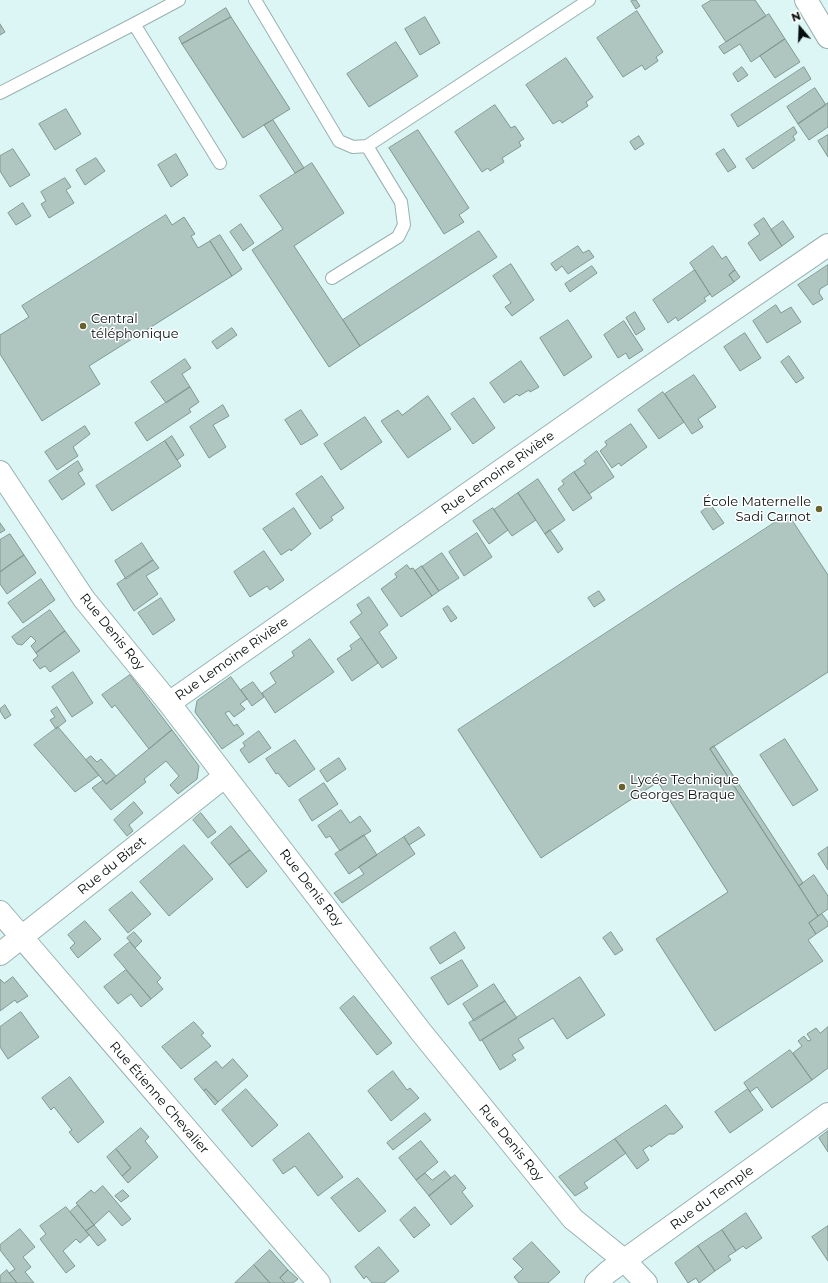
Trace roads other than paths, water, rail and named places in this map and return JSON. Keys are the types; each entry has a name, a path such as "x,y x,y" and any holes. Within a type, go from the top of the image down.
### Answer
{"street":[{"path":"806,0 828,36"},
{"name":"Rue Lemoine Rivière","path":"169,703 603,399 828,245"},
{"name":"Rue Denis Roy","path":"0,472 84,599 169,703 224,777 421,1032 573,1219 625,1261 646,1283"},
{"name":"Rue du Bizet","path":"0,954 224,777"},
{"name":"Rue Étienne Chevalier","path":"0,912 319,1283"},
{"name":"Rue du Temple","path":"596,1283 608,1272 828,1114"}],"lane":[{"path":"0,94 179,0"},
{"path":"255,0 338,141 353,147 367,146 589,0"},
{"path":"134,24 220,163"},
{"path":"332,278 398,237 404,226 401,202 367,146"}],"place":[{"name":"Central téléphonique","path":"83,326"},
{"name":"École Maternelle Sadi Carnot","path":"819,509"},
{"name":"Lycée Technique Georges Braque","path":"622,787"}]}
